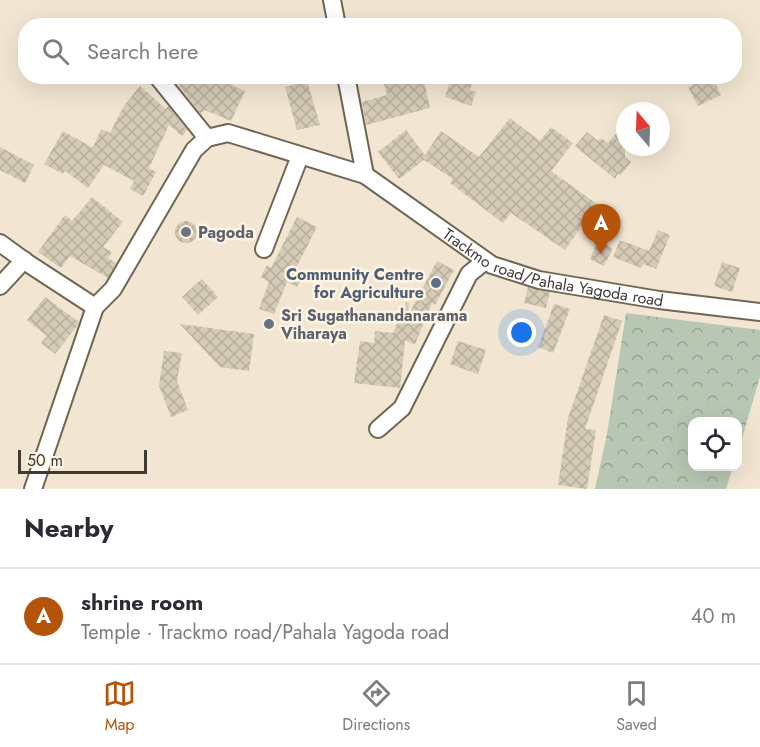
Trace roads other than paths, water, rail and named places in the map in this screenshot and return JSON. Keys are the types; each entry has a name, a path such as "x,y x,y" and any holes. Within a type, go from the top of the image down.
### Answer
{"street":[{"path":"332,0 335,18"},
{"path":"33,489 95,307 113,289 194,150 207,138 163,84"},
{"path":"348,84 365,175"},
{"name":"Trackmo road/Pahala Yagoda road","path":"207,138 228,133 365,175 485,261 539,280 659,300 760,312"},
{"path":"264,249 300,156"},
{"path":"0,243 95,307"},
{"path":"0,286 24,260"},
{"path":"378,429 402,408 469,274 485,261"}],"place":[{"name":"Pagoda","path":"186,232"},
{"name":"shrine room","path":"601,254"},
{"name":"Community Centre for Agriculture","path":"436,283"},
{"name":"Sri Sugathanandanarama Viharaya","path":"269,324"}]}
